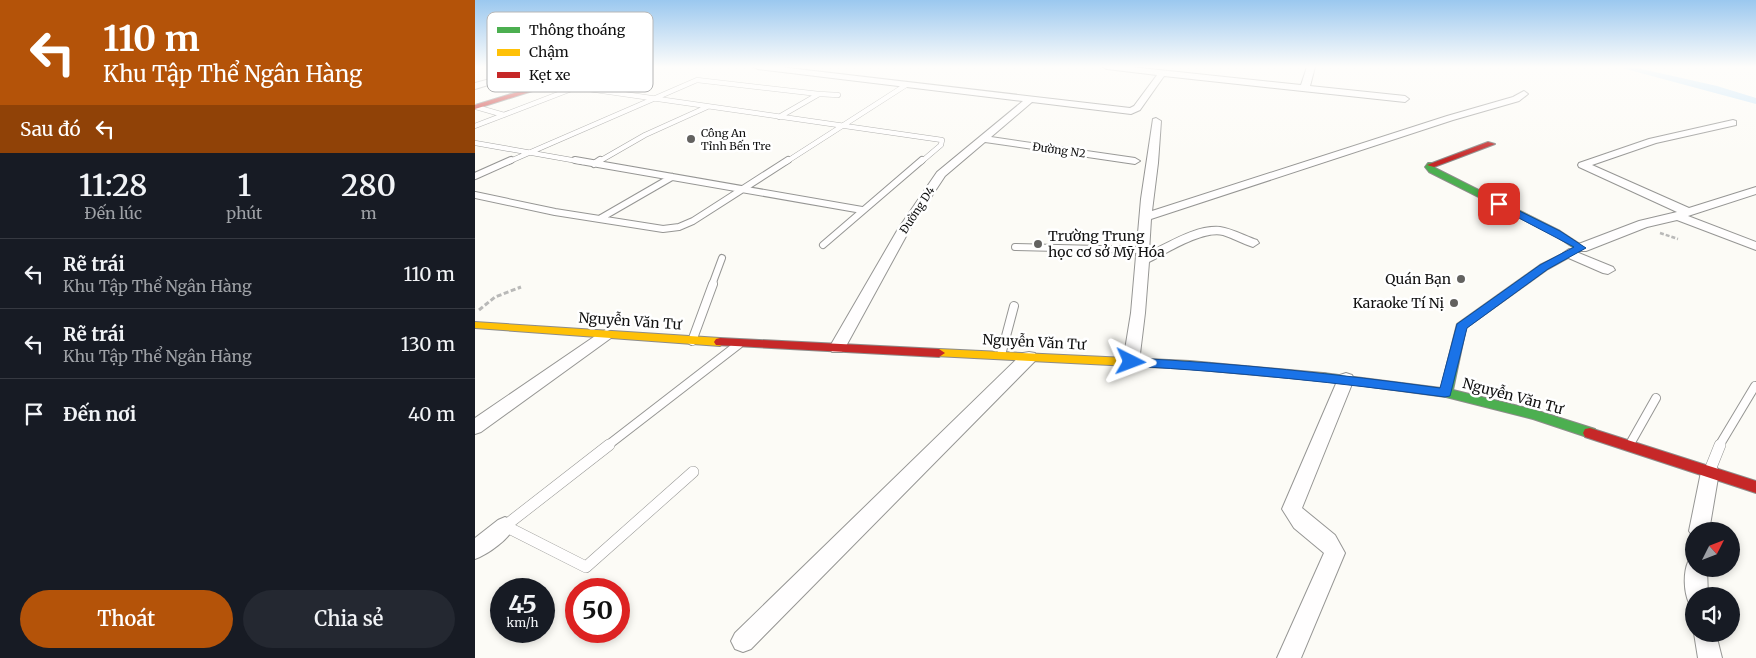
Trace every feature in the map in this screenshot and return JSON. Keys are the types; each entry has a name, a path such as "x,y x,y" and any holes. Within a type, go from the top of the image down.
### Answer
{"main road":[{"path":"475,105 496,98"},
{"path":"475,105 502,98"},
{"path":"1445,393 1461,326 1544,267 1575,250 1557,233 1431,170 1429,167 1431,164 1491,144"},
{"name":"Nguyễn Văn Tư","path":"475,325 741,344 1190,365 1346,379 1445,393 1535,415 1756,488"}],"street":[{"path":"1010,98 1131,110 1137,108 1144,98"},
{"path":"1394,98 1405,99"},
{"path":"1146,217 1518,98"},
{"name":"Đường D4","path":"837,348 904,229 941,174 1029,100"},
{"path":"1131,362 1138,313 1156,120"},
{"path":"1733,123 1676,135 1583,165 1683,214 1756,246"},
{"name":"Đường N2","path":"982,139 1135,161"},
{"path":"1575,250 1643,224 1683,214 1756,190"},
{"path":"1142,255 1214,231 1227,233 1253,243"},
{"path":"1575,250 1609,270"},
{"path":"475,428 607,334"},
{"path":"743,641 1029,357"},
{"path":"1289,658 1335,553 1323,539 1300,521 1292,509 1346,379"},
{"path":"1701,522 1710,472"},
{"path":"475,550 505,526"},
{"path":"1707,642 1710,658"}],"lane":[{"path":"475,126 547,98"},
{"path":"641,98 843,125 937,139 943,142 862,210 823,246"},
{"path":"475,176 652,98"},
{"path":"779,117 813,98"},
{"path":"475,195 555,212 663,229 679,227 693,221 886,98"},
{"path":"475,105 504,114"},
{"path":"594,164 645,135 707,107"},
{"path":"475,143 526,154 862,210"},
{"path":"601,218 672,177"},
{"path":"1015,247 1142,255"},
{"path":"692,341 722,258"},
{"path":"1001,355 1014,306"},
{"path":"693,472 586,567 505,526 741,344"},
{"path":"1710,472 1718,448 1755,386"},
{"path":"1629,446 1656,398"}],"path":[{"path":"475,314 495,297 521,287"}],"water":[{"path":"1733,98 1755,98 1756,104"}],"traffic: fast":[{"path":"1431,165 1429,167 1432,170 1557,233 1581,248 1544,267 1461,326 1446,393"},
{"path":"1323,377 1446,393 1535,415 1590,433"}],"traffic: slow":[{"path":"475,325 720,342"},
{"path":"939,353 1190,365 1323,377"}],"traffic: jam":[{"path":"475,107 505,98"},
{"path":"1431,165 1491,144"},
{"path":"720,342 939,353"},
{"path":"1590,433 1756,487"}],"place":[{"name":"Công An Tỉnh Bến Tre","path":"691,139"},
{"name":"Trường Trung học cơ sở Mỹ Hóa","path":"1038,244"},
{"name":"Quán Bạn","path":"1461,279"},
{"name":"Karaoke Tí Nị","path":"1454,303"}],"route":[{"path":"1131,362 1190,365 1346,379 1445,393 1461,326 1544,267 1581,248 1557,233 1499,204"}]}
